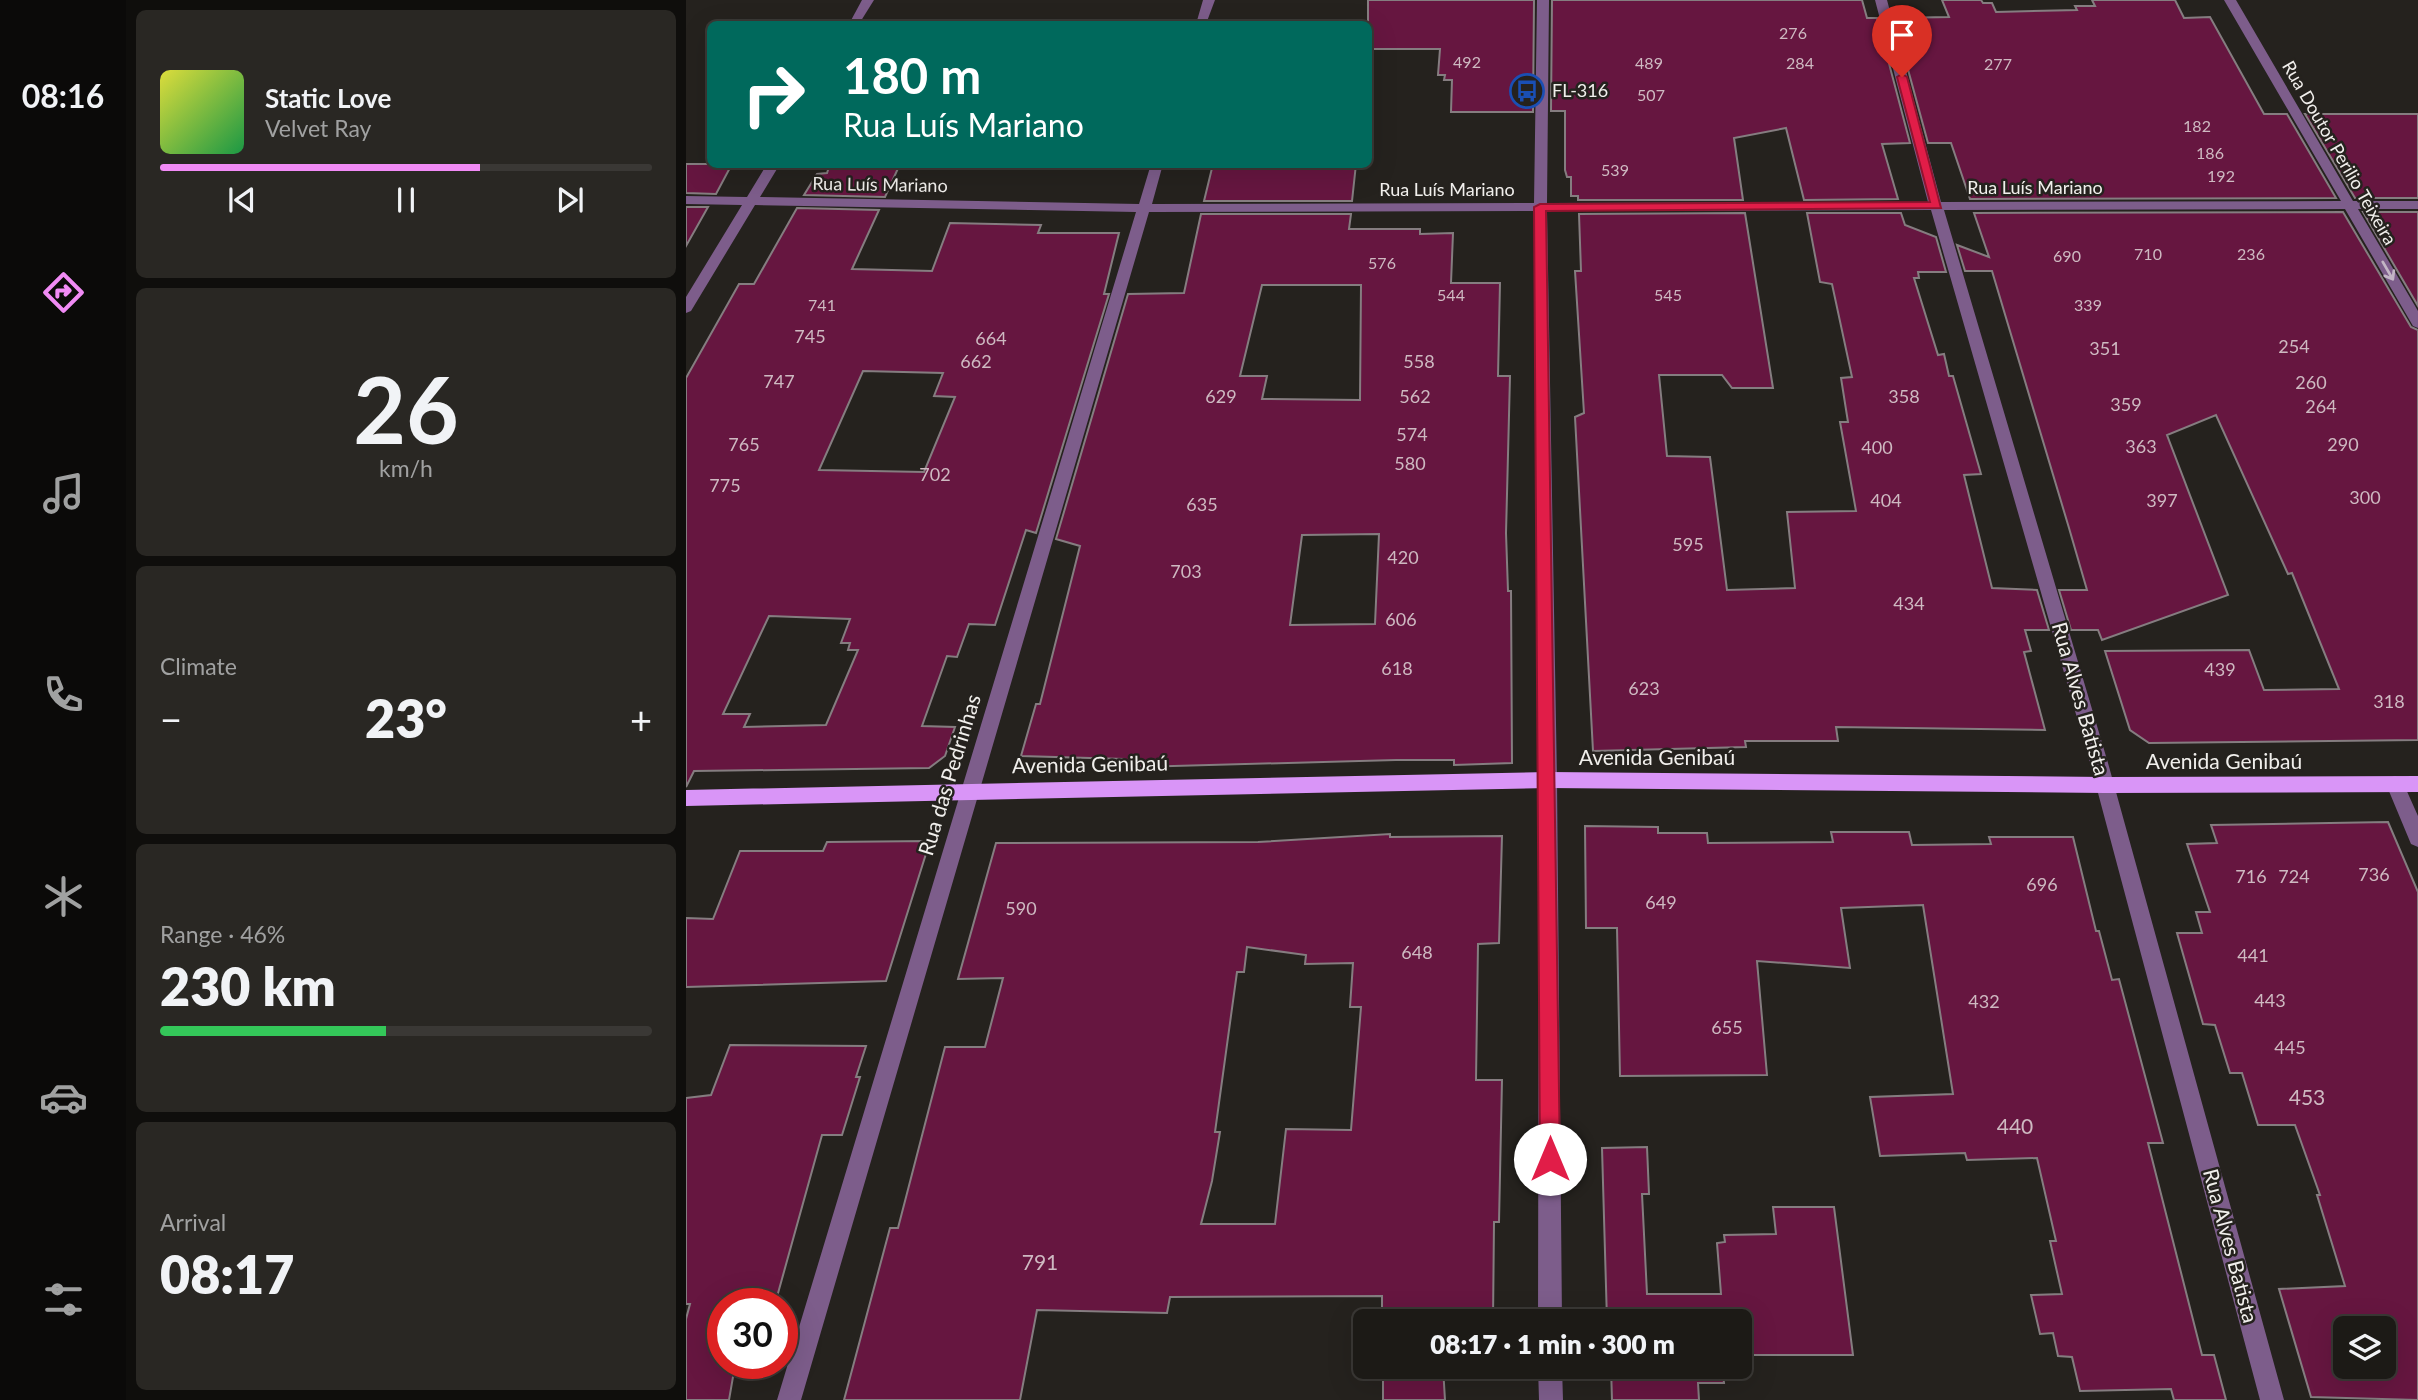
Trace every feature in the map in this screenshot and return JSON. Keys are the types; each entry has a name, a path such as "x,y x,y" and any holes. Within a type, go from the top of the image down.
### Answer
{"main road":[{"name":"Avenida Genibaú","path":"686,798 1548,780 2105,785 2418,784"}],"street":[{"path":"856,21 868,0"},
{"path":"1202,21 1209,0"},
{"path":"1543,0 1540,207 1548,780 1550,1309"},
{"name":"Rua Alves Batista","path":"1881,0 1936,206 2105,785 2272,1400"},
{"name":"Rua Doutor Perilio Teixeira","path":"2230,0 2418,323"},
{"path":"686,308 772,168"},
{"name":"Rua das Pedrinhas","path":"789,1400 1156,168"},
{"name":"Rua Luís Mariano","path":"686,200 1144,208 2418,205"},
{"path":"2395,784 2418,838"},
{"path":"1550,1379 1551,1400"}],"building":[{"path":"1368,0 1534,0 1533,112 1451,112 1452,80 1444,80 1445,75 1438,75 1440,49 1372,49 1372,21 1368,21"},
{"path":"1552,0 1862,0 1867,18 1877,18 1910,143 1882,144 1898,199 1804,200 1786,128 1734,138 1743,200 1578,200 1578,196 1571,196 1571,177 1567,177 1565,170 1565,111 1551,111"},
{"path":"1942,0 1981,0 1983,3 1992,3 1996,12 2077,10 2075,6 2095,6 2092,0 2175,0 2184,18 2210,17 2264,114 2287,114 2336,198 1970,199 1951,143 1928,143 1894,18 1949,17"},
{"path":"2305,114 2418,114 2418,198 2355,198"},
{"path":"686,164 730,168 716,194 686,193"},
{"path":"829,168 898,168 885,197 804,195 817,174 827,173"},
{"path":"1212,168 1356,168 1352,201 1204,201"},
{"path":"686,207 708,207 686,246"},
{"path":"797,208 879,210 852,269 932,271 950,223 1041,225 1038,233 1119,233 1104,294 1109,294 1036,533 1026,530 995,625 969,624 957,657 947,656 922,726 955,727 945,756 929,768 694,771 686,787 686,378 739,284 754,284","holes":["863,371 943,373 934,396 955,397 924,472 819,470","769,616 850,619 841,643 850,643 848,650 858,650 826,725 744,727 750,714 723,714"]},
{"path":"2343,212 2411,327 2418,330 2418,740 2149,743 2130,730 2105,651 2249,650 2264,690 2339,689 2292,573 2288,574 2216,415 2167,435 2228,595 2102,640 2098,630 2071,630 2059,590 2087,590 2069,528 1992,271 1965,271 1957,245 1989,257 1974,213"},
{"path":"2363,212 2418,212 2418,306"},
{"path":"1745,213 1773,388 1732,388 1722,375 1659,375 1667,456 1710,457 1727,590 1795,588 1787,512 1856,511 1840,422 1848,422 1841,378 1852,377 1832,284 1820,282 1807,213 1901,213 1905,225 1936,237 1946,272 1918,272 1919,278 1914,278 1938,355 1944,354 1949,376 1953,376 1981,474 1964,475 1992,588 2037,590 2049,630 2025,630 2031,651 2024,652 2045,730 1836,727 1838,741 1745,741 1746,747 1593,751 1575,417 1584,413 1575,271 1581,271 1579,214"},
{"path":"1201,214 1351,214 1349,229 1420,229 1420,234 1453,233 1451,283 1500,283 1498,376 1510,376 1506,533 1508,591 1511,591 1512,763 1454,765 1454,760 1396,760 1138,767 1139,761 1124,759 1021,756 1036,704 1040,704 1080,546 1056,539 1128,294 1184,293","holes":["1262,285 1361,285 1360,400 1262,399 1267,376 1240,376","1379,534 1375,624 1290,625 1302,535"]},
{"path":"2388,822 2418,892 2418,1400 2311,1397 2279,1289 2345,1286 2317,1195 2320,1195 2295,1125 2258,1125 2242,1073 2230,1073 2215,1025 2203,1024 2177,933 2202,933 2196,912 2210,912 2187,844 2217,843 2211,825"},
{"path":"1585,826 1658,827 1658,833 1707,833 1708,843 1833,842 1831,832 1909,832 1912,845 1991,844 1989,837 2073,837 2096,931 2099,931 2112,980 2119,979 2163,1143 2148,1143 2202,1355 2214,1355 2226,1400 2174,1400 2171,1389 2080,1391 2072,1357 2058,1356 2053,1333 2040,1334 2031,1295 2062,1294 2050,1241 2056,1241 2037,1158 1967,1160 1965,1153 1880,1156 1870,1097 1953,1094 1923,905 1841,908 1850,968 1757,961 1767,1075 1620,1076 1617,928 1586,928"},
{"path":"1390,834 1390,837 1502,836 1499,943 1478,944 1476,1080 1502,1080 1499,1222 1494,1222 1493,1309 1382,1309 1382,1296 1170,1297 1167,1313 1037,1310 1020,1400 844,1400 890,1228 898,1228 945,1047 985,1047 1003,978 958,979 996,843 1258,842","holes":["1247,947 1306,955 1305,964 1353,963 1350,1007 1361,1007 1351,1130 1286,1129 1275,1224 1201,1224 1220,1132 1215,1132 1237,972 1244,972"]},
{"path":"930,841 886,981 686,987 686,918 713,919 740,851 823,851 827,842"},
{"path":"730,1045 866,1046 856,1077 860,1077 842,1135 822,1135 779,1288 707,1288 707,1379 733,1379 729,1400 686,1400 686,1319 690,1304 686,1304 686,1098 711,1095"},
{"path":"1647,1147 1649,1194 1642,1194 1647,1294 1721,1294 1717,1243 1725,1242 1724,1235 1776,1234 1773,1207 1834,1207 1853,1355 1752,1355 1752,1309 1607,1309 1602,1148"},
{"path":"1383,1379 1444,1379 1445,1400 1383,1400"},
{"path":"1611,1379 1724,1379 1724,1383 1698,1383 1699,1400 1612,1400"}],"place":[{"name":"FL-316","path":"1527,91"}],"route":[{"path":"1550,1159 1540,207 1936,206 1902,77"}]}
